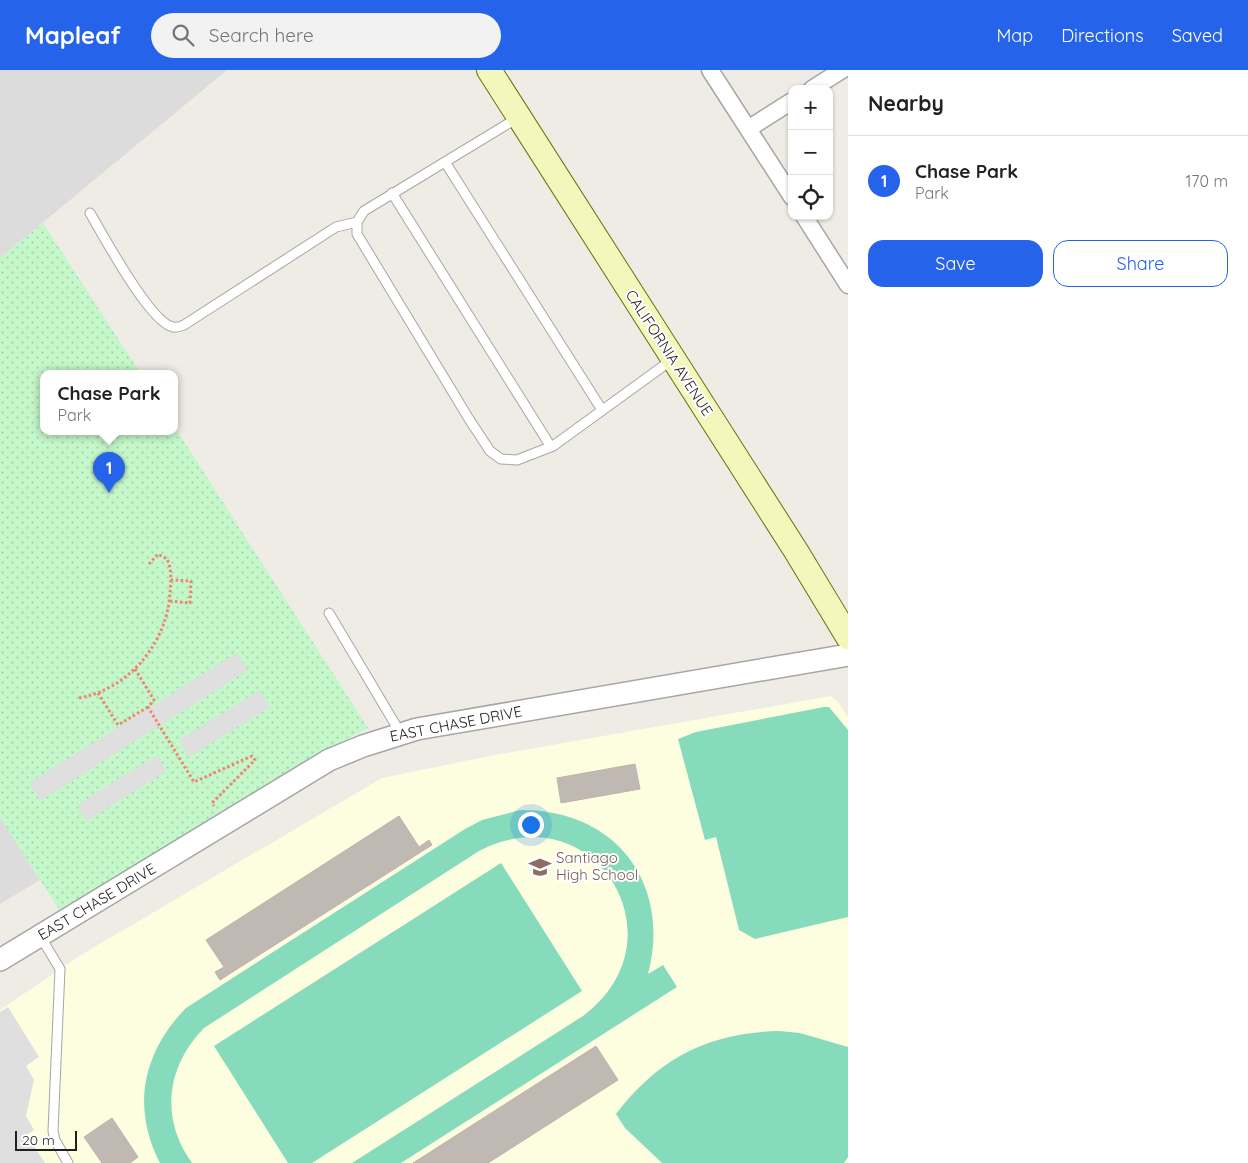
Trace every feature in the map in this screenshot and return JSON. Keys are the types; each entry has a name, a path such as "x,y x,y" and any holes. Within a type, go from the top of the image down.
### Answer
{"main road":[{"name":"CALIFORNIA AVENUE","path":"489,70 796,551 848,637"}],"street":[{"path":"710,70 788,191"},
{"path":"818,85 842,70"},
{"path":"748,129 788,104"},
{"path":"807,220 848,285"},
{"name":"EAST CHASE DRIVE","path":"0,960 329,760 363,746 426,727 848,655"}],"lane":[{"path":"519,117 364,210 357,222 357,234 490,451 501,459 517,460 551,447 673,359"},
{"path":"445,162 602,410"},
{"path":"392,193 551,447"},
{"path":"90,213 144,302 164,323 173,328 184,326 336,227 357,222"},
{"path":"329,613 401,734"},
{"path":"40,936 60,969 53,1131 55,1140 68,1163"}],"path":[{"path":"79,698 98,693 135,669 152,648 161,630 170,601 171,580 167,559 158,554 149,564"},
{"path":"170,601 190,603 191,581 171,580"},
{"path":"98,693 118,725 148,707 154,700 135,669"},
{"path":"148,707 194,782 252,756 255,760 212,803 216,809"}],"shaded area":[{"path":"0,70 227,70 0,258"},
{"path":"237,653 248,670 40,801 29,783"},
{"path":"260,690 270,707 189,757 179,740"},
{"name":"Santiago High School","path":"831,696 838,702 848,717 848,1163 0,1163 0,1010 81,955 382,778 490,756"},
{"path":"157,755 166,771 87,821 77,805"},
{"path":"0,817 40,880 0,904"},
{"path":"8,1007 39,1057 26,1066 34,1080 26,1116 34,1130 27,1135 45,1163 0,1163 0,1012"}],"green space":[{"path":"43,223 138,370 40,370 40,435 178,435 178,432 368,728 316,755 60,911 0,817 0,258"},
{"path":"829,707 848,730 848,917 755,939 739,930 716,837 705,840 678,739 696,732"},
{"path":"520,810 554,813 583,822 609,837 629,858 643,882 651,910 653,941 648,974 663,965 677,987 401,1163 352,1163 583,1016 613,984 626,949 626,914 613,882 590,857 558,841 521,838 479,851 204,1028 191,1043 182,1059 175,1076 172,1094 175,1129 192,1163 160,1163 151,1142 146,1121 144,1101 146,1081 151,1062 160,1043 171,1025 186,1008 465,829 482,820"},
{"path":"501,863 582,991 312,1163 288,1163 214,1046"},
{"path":"779,1031 800,1033 848,1047 848,1157 844,1163 662,1163 625,1128 616,1114 632,1094 650,1078 687,1052 708,1043 730,1037"}],"building":[{"path":"635,764 640,789 561,803 557,778"},
{"path":"399,816 419,847 429,840 432,845 220,980 215,972 224,967 206,940"},
{"path":"596,1046 618,1080 488,1163 413,1163"},
{"path":"112,1118 138,1157 130,1163 102,1163 84,1137"}],"place":[{"name":"Chase Park","path":"109,493"},
{"name":"Santiago High School","path":"540,867"}]}
